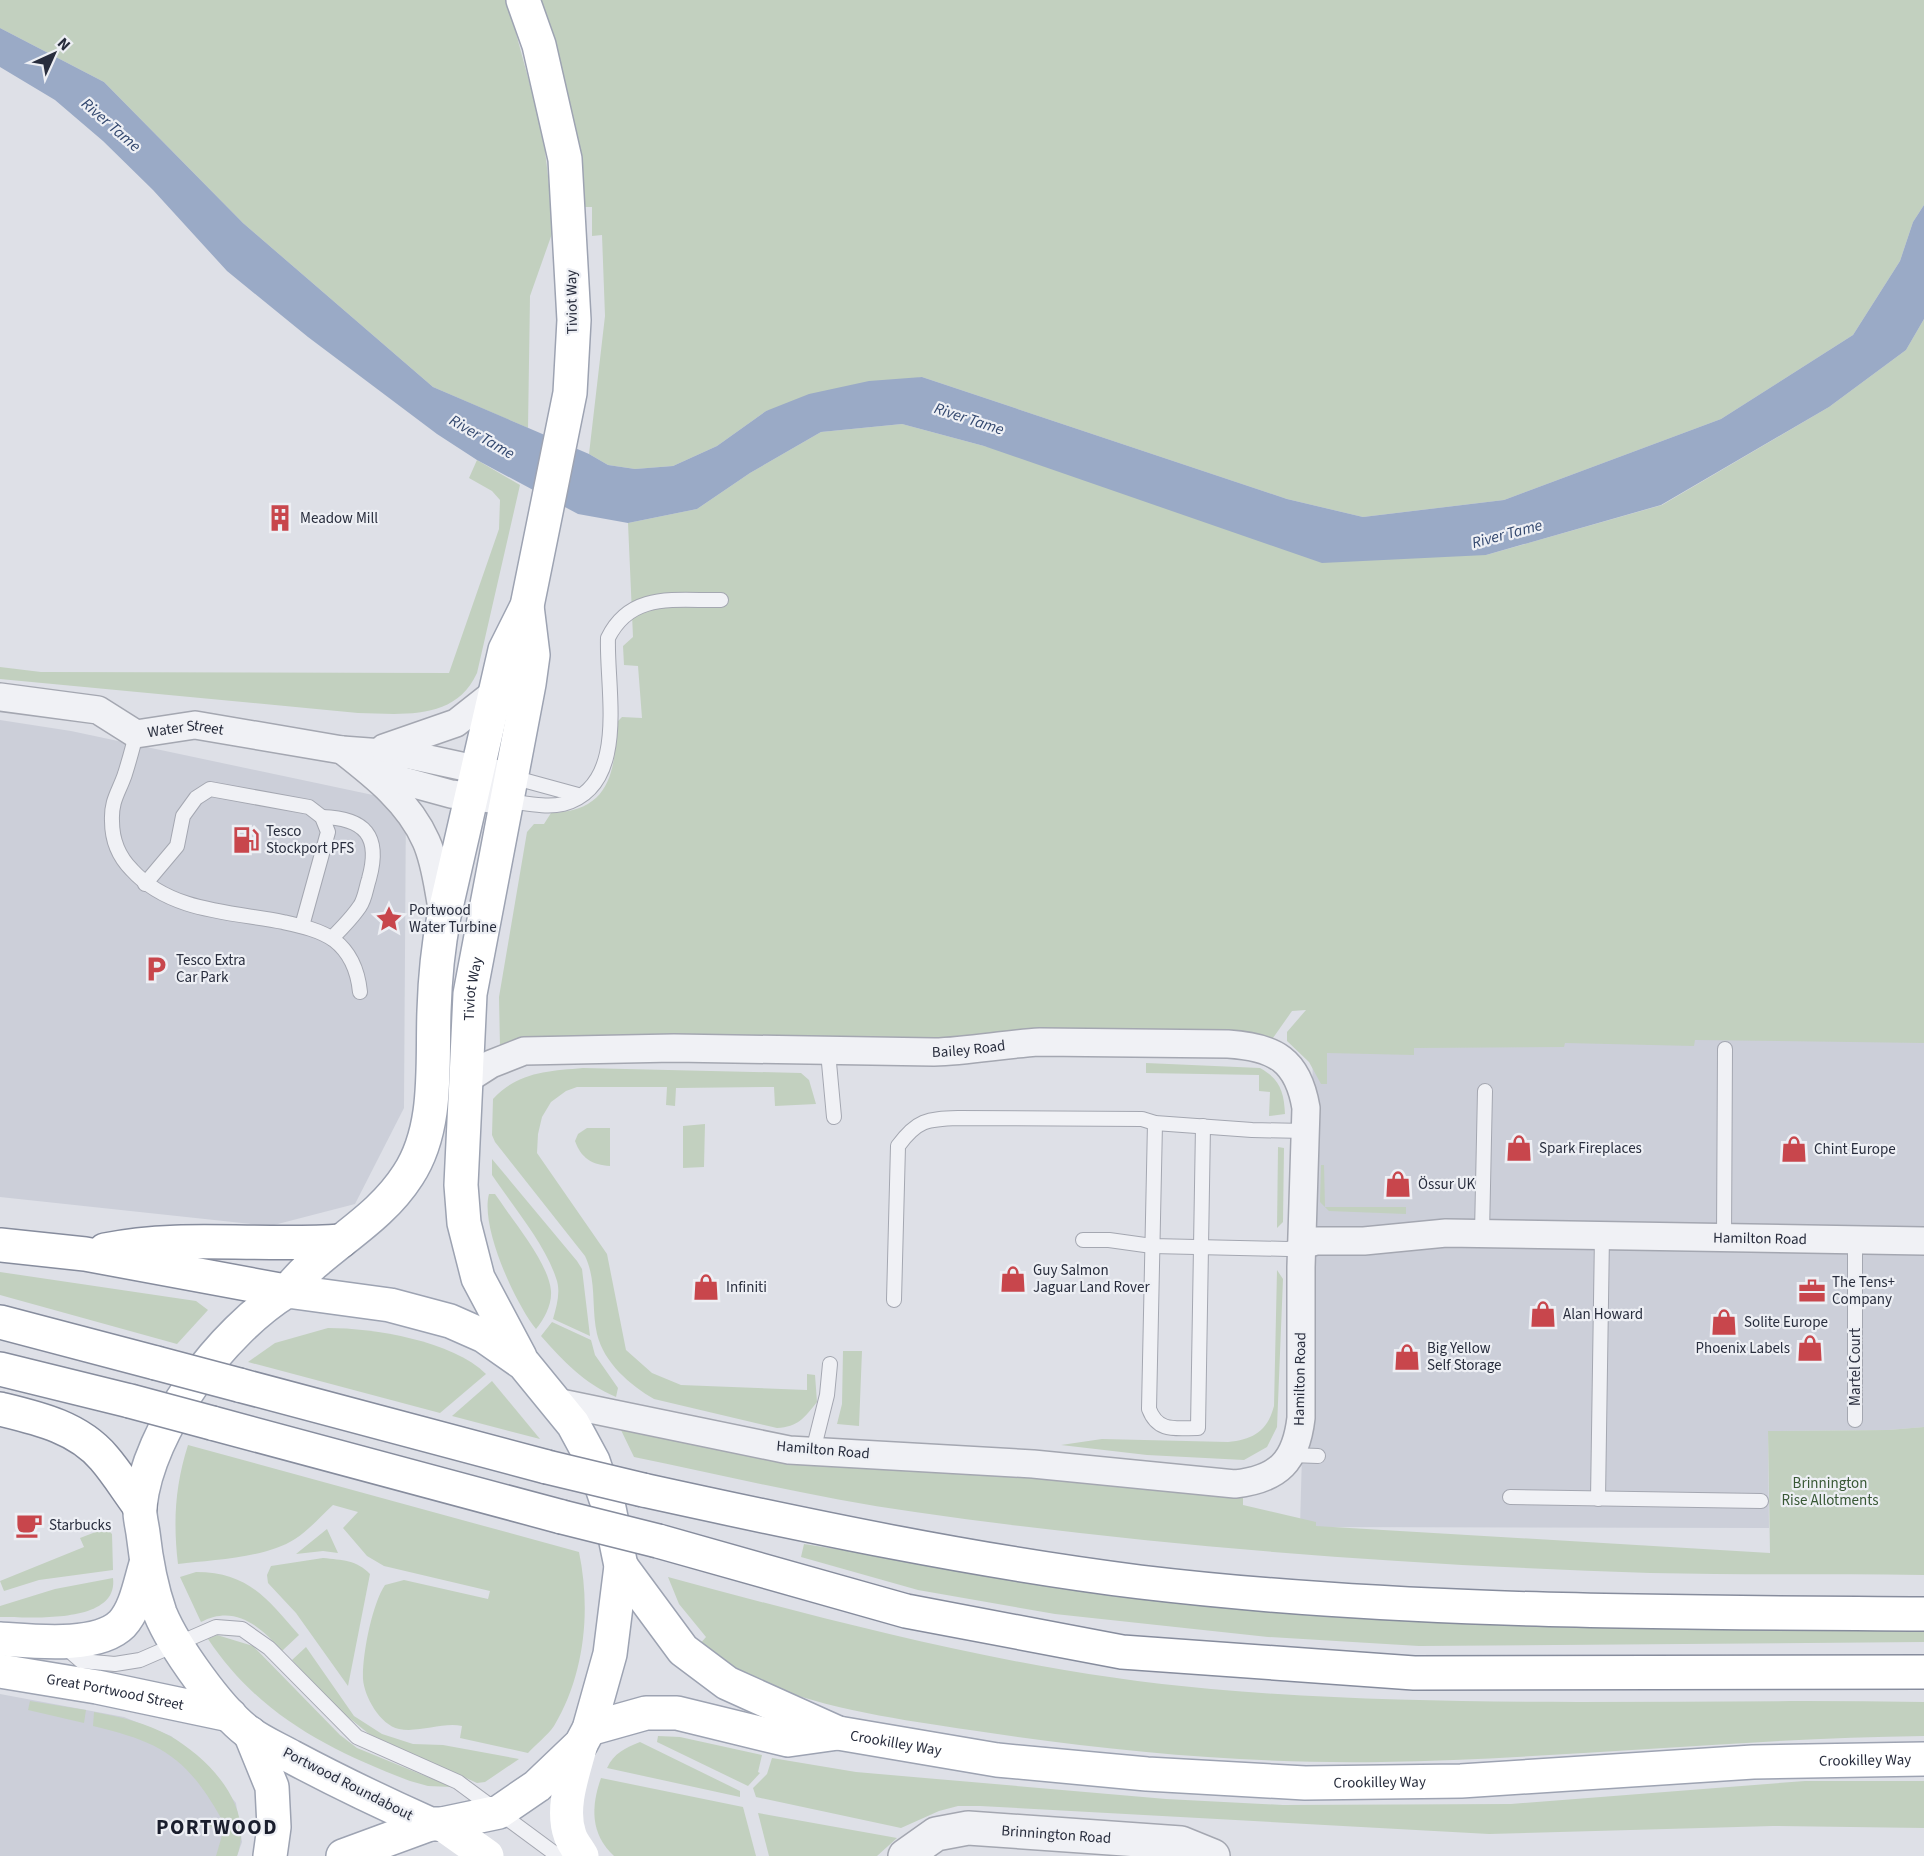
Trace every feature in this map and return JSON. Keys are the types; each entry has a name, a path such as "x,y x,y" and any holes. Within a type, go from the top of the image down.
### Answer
{"main road":[{"name":"Tiviot Way","path":"286,1291 317,1260 379,1212 409,1174 420,1152 427,1127 431,1092 436,954 505,650 527,606 570,393 574,320 565,159 539,45 523,0"},
{"name":"Tiviot Way","path":"524,1364 478,1278 464,1222 461,1185 470,994 510,789 533,655 527,606"},
{"path":"85,1254 135,1244 208,1242 292,1245 351,1234"},
{"path":"0,1245 85,1254 286,1291 390,1305 442,1319 484,1336 524,1364 573,1424 593,1461 609,1508 621,1566 610,1654 569,1795 567,1820 569,1835 582,1856"},
{"name":"Portwood Roundabout","path":"286,1291 251,1319 205,1365 188,1388 156,1448 140,1507 146,1564 161,1614 178,1644 240,1725 333,1779 436,1824 487,1856"},
{"path":"0,1322 547,1467 643,1490 855,1537 1140,1582 1403,1604 1924,1614"},
{"path":"0,1369 130,1401 658,1542 906,1611 1122,1652 1414,1674 1924,1672"},
{"path":"0,1409 52,1423 80,1437 103,1457 140,1507"},
{"path":"0,1639 70,1642 106,1633 121,1625 132,1610 146,1564"},
{"name":"Crookilley Way","path":"621,1566 675,1640 701,1665 727,1683 838,1733 997,1760 1147,1774 1305,1783 1461,1781 1753,1762 1924,1759"},
{"name":"Great Portwood Street","path":"0,1671 97,1688 240,1725"},
{"name":"Crookilley Way","path":"585,1737 646,1713 677,1713 788,1740 838,1733"},
{"path":"240,1725 272,1787 274,1810 270,1856"},
{"path":"343,1856 436,1824 499,1812 537,1786 585,1737"}],"street":[{"path":"372,762 456,723 494,693"},
{"name":"Water Street","path":"0,697 98,710 136,734 195,725 342,750 444,793 473,783 510,789"},
{"name":"Water Street","path":"372,762 426,840 444,916"},
{"name":"Bailey Road","path":"466,1080 491,1064 524,1051 674,1048 828,1052 969,1052 1010,1044 1040,1042 1228,1044 1257,1047 1278,1055 1296,1074 1303,1093 1305,1131 1302,1245"},
{"name":"Hamilton Road","path":"556,1402 789,1450 1033,1464 1235,1484 1270,1476 1305,1456 1299,1438 1302,1245 1316,1241 1364,1241 1446,1233 1924,1241"},
{"name":"Brinnington Road","path":"905,1856 936,1834 968,1828 1146,1848 1181,1843 1213,1856"}],"lane":[{"path":"510,789 578,795 597,782 607,760 610,738 608,638 614,625 633,607 649,603 721,600"},
{"path":"136,734 124,776 113,798 114,843 128,866 145,884 169,897 191,905 302,926 332,938 350,958 360,992"},
{"path":"145,884 177,846 183,816 196,798 210,789 309,807 322,817 328,832 302,926"},
{"name":"Water Street","path":"510,789 550,805 565,804 578,795"},
{"path":"322,817 343,818 360,824 372,841 372,868 361,904 332,938"},
{"path":"1724,1238 1725,1049"},
{"path":"828,1052 834,1117"},
{"path":"1482,1233 1485,1091"},
{"path":"894,1300 898,1146 918,1124 929,1119 1142,1119 1155,1123 1305,1131"},
{"path":"1155,1123 1149,1409 1154,1421 1162,1428 1198,1428 1203,1126"},
{"path":"1598,1499 1602,1235"},
{"path":"1083,1240 1202,1248 1288,1249 1302,1245"},
{"name":"Martel Court","path":"1855,1241 1855,1420"},
{"path":"813,1451 827,1395 830,1364"},
{"path":"1510,1497 1761,1501"},
{"path":"59,1641 81,1661 115,1664 140,1660 216,1627 228,1626 249,1633 269,1648 357,1737 458,1782 558,1856"}],"shaded area":[{"name":"Tesco Extra Car Park","path":"0,720 71,731 406,802 404,1108 355,1204 270,1226 0,1197"},
{"path":"1314,1021 1924,1024 1924,1427 1888,1430 1768,1431 1769,1528 1300,1527"},
{"path":"0,1694 124,1717 171,1736 204,1764 236,1803 242,1842 237,1856 0,1856"}],"green space":[{"path":"0,0 507,0 543,133 554,228 530,296 528,428 433,387 243,223 104,82 0,28"},
{"path":"541,0 1924,0 1924,205 1913,222 1900,261 1853,335 1721,419 1504,500 1363,517 1287,499 922,377 766,411 717,446 673,466 635,469 608,465 589,454 605,316 602,235 592,236 592,207 583,207 550,27"},
{"path":"1924,319 1924,1043 1695,1040 1694,1046 1565,1043 1564,1047 1414,1048 1414,1055 1327,1053 1327,1084 1321,1084 1309,1062 1287,1041 1287,1032 1306,1010 1292,1011 1273,1038 1269,1039 979,1039 500,1047 499,997 527,832 534,824 544,824 551,813 571,811 586,805 598,796 611,772 617,722 622,717 642,718 638,666 624,665 623,646 633,637 628,523 697,509 750,473 821,432 902,424 984,446 1486,555 1662,505 1829,407 1906,350"},
{"path":"477,460 520,485 477,673 467,689 455,700 442,707 410,713 358,713 0,679 0,667 41,672 449,673 499,529 500,500 492,491 469,478"},
{"path":"1146,1063 1260,1068 1267,1072 1280,1087 1285,1114 1269,1116 1270,1092 1259,1091 1259,1075 1146,1073"},
{"path":"583,1068 801,1073 809,1080 816,1104 775,1106 774,1087 676,1088 675,1106 666,1105 667,1087 577,1087 566,1091 551,1102 542,1117 537,1153 607,1254 626,1350 652,1373 681,1385 807,1390 807,1374 815,1375 817,1402 795,1424 777,1428 654,1399 627,1380 605,1354 597,1334 591,1275 585,1256 495,1142 492,1135 493,1099 503,1090 534,1074"},
{"path":"705,1124 704,1167 683,1168 683,1126"},
{"path":"587,1128 610,1128 610,1166 588,1160 580,1152 575,1141 578,1134"},
{"path":"1278,1147 1284,1148 1283,1222 1277,1228"},
{"path":"492,1159 582,1269 590,1336 553,1319 558,1293 556,1278 536,1238 492,1175"},
{"path":"1321,1165 1324,1165 1325,1207 1320,1202"},
{"path":"489,1194 495,1194 522,1232 549,1280 551,1291 549,1307 536,1329 510,1284 494,1244 488,1208"},
{"path":"1325,1207 1406,1207 1406,1214 1329,1211"},
{"path":"1277,1270 1283,1279 1277,1427 1267,1447 1244,1460 1147,1455 1061,1445 1102,1439 1228,1442 1245,1439 1258,1433 1267,1422 1274,1406"},
{"path":"0,1272 196,1301 208,1310 177,1344 0,1295"},
{"path":"552,1322 591,1340 595,1355 618,1388 616,1397 575,1371 541,1336"},
{"path":"328,1328 390,1334 434,1345 472,1363 486,1374 440,1413 248,1362 275,1343"},
{"path":"843,1351 862,1351 859,1426 837,1424 842,1404"},
{"path":"492,1381 540,1439 452,1416"},
{"name":"Brinnington Rise Allotments","path":"1924,1427 1924,1575 1684,1574 1558,1570 1282,1553 1098,1535 880,1507 634,1457 620,1428 1243,1493 1243,1505 1316,1522 1316,1526 1770,1553 1768,1431 1888,1430"},
{"path":"188,1445 579,1552 585,1596 583,1641 573,1685 551,1730 528,1753 460,1738 462,1726 447,1725 407,1730 392,1726 380,1716 366,1693 363,1669 372,1617 385,1585 404,1580 488,1599 490,1591 384,1566 367,1556 343,1528 358,1512 333,1505 295,1539 283,1545 238,1557 178,1564 176,1504 180,1475"},
{"path":"106,1528 112,1534 113,1570 39,1580 4,1591 0,1581 84,1547 80,1538"},
{"path":"327,1529 338,1553 323,1551 296,1554"},
{"path":"804,1544 969,1570 1552,1625 1647,1629 1924,1627 1924,1642 1419,1646 1268,1637 1055,1614 918,1590 801,1557"},
{"path":"323,1558 354,1563 370,1574 348,1686 296,1613 268,1583 267,1575 271,1566"},
{"path":"196,1572 230,1577 256,1590 299,1635 282,1651 265,1633 246,1620 225,1615 201,1622 180,1577"},
{"path":"668,1577 937,1645 1073,1672 1142,1682 1211,1689 1389,1699 1567,1702 1924,1702 1924,1736 1788,1740 1517,1757 1381,1762 1226,1758 1072,1744 880,1716 819,1702 761,1682 730,1668 699,1645 706,1637 679,1604"},
{"path":"113,1578 111,1593 102,1604 88,1611 50,1617 0,1617 0,1606 55,1589"},
{"path":"217,1635 253,1646 340,1735 357,1748 452,1787 428,1786 410,1781 351,1756 297,1726 272,1709 228,1665 208,1639"},
{"path":"306,1647 354,1716 382,1734 413,1744 443,1745 519,1759 485,1782 477,1783 369,1734 337,1708 292,1660"},
{"path":"30,1701 86,1710 84,1723 28,1710"},
{"path":"94,1712 133,1721 161,1731 185,1746 214,1771 225,1786 240,1820 241,1838 237,1856 216,1856 223,1832 207,1825 221,1818 196,1780 183,1766 154,1746 136,1738 93,1726"},
{"path":"658,1736 680,1737 762,1755 758,1772 760,1773 748,1786 657,1742"},
{"path":"640,1742 740,1791 740,1797 607,1768 620,1752"},
{"path":"772,1758 856,1772 1166,1799 1283,1805 1511,1804 1805,1781 1924,1781 1924,1828 1773,1826 1489,1834 958,1806 939,1811 901,1828 756,1797 753,1788 767,1774"},
{"path":"601,1778 743,1807 756,1856 614,1856 600,1838 595,1819 595,1799"},
{"path":"758,1813 897,1838 877,1856 769,1856"}],"water":[{"name":"River Tame","path":"0,28 104,82 243,223 433,387 589,454 608,465 635,469 673,466 717,446 766,411 809,394 869,381 922,377 1287,499 1363,517 1504,500 1721,419 1853,335 1900,261 1913,222 1924,205 1924,319 1906,350 1829,407 1661,505 1486,555 1322,563 984,446 902,424 821,432 750,473 697,509 628,523 578,514 477,460 437,434 308,337 227,271 153,190 103,141 55,100 0,67"}],"place":[{"name":"Meadow Mill","path":"280,518"},
{"name":"Tesco Stockport PFS","path":"246,840"},
{"name":"Portwood Water Turbine","path":"389,919"},
{"name":"Tesco Extra Car Park","path":"156,969"},
{"name":"Spark Fireplaces","path":"1519,1148"},
{"name":"Chint Europe","path":"1794,1149"},
{"name":"Össur UK","path":"1398,1184"},
{"name":"Guy Salmon Jaguar Land Rover","path":"1013,1279"},
{"name":"Infiniti","path":"706,1287"},
{"name":"The Tens+ Company","path":"1812,1291"},
{"name":"Alan Howard","path":"1543,1314"},
{"name":"Solite Europe","path":"1724,1322"},
{"name":"Phoenix Labels","path":"1810,1348"},
{"name":"Big Yellow Self Storage","path":"1407,1357"},
{"name":"Starbucks","path":"29,1525"}],"district":[{"name":"PORTWOOD","path":"217,1827"}]}
